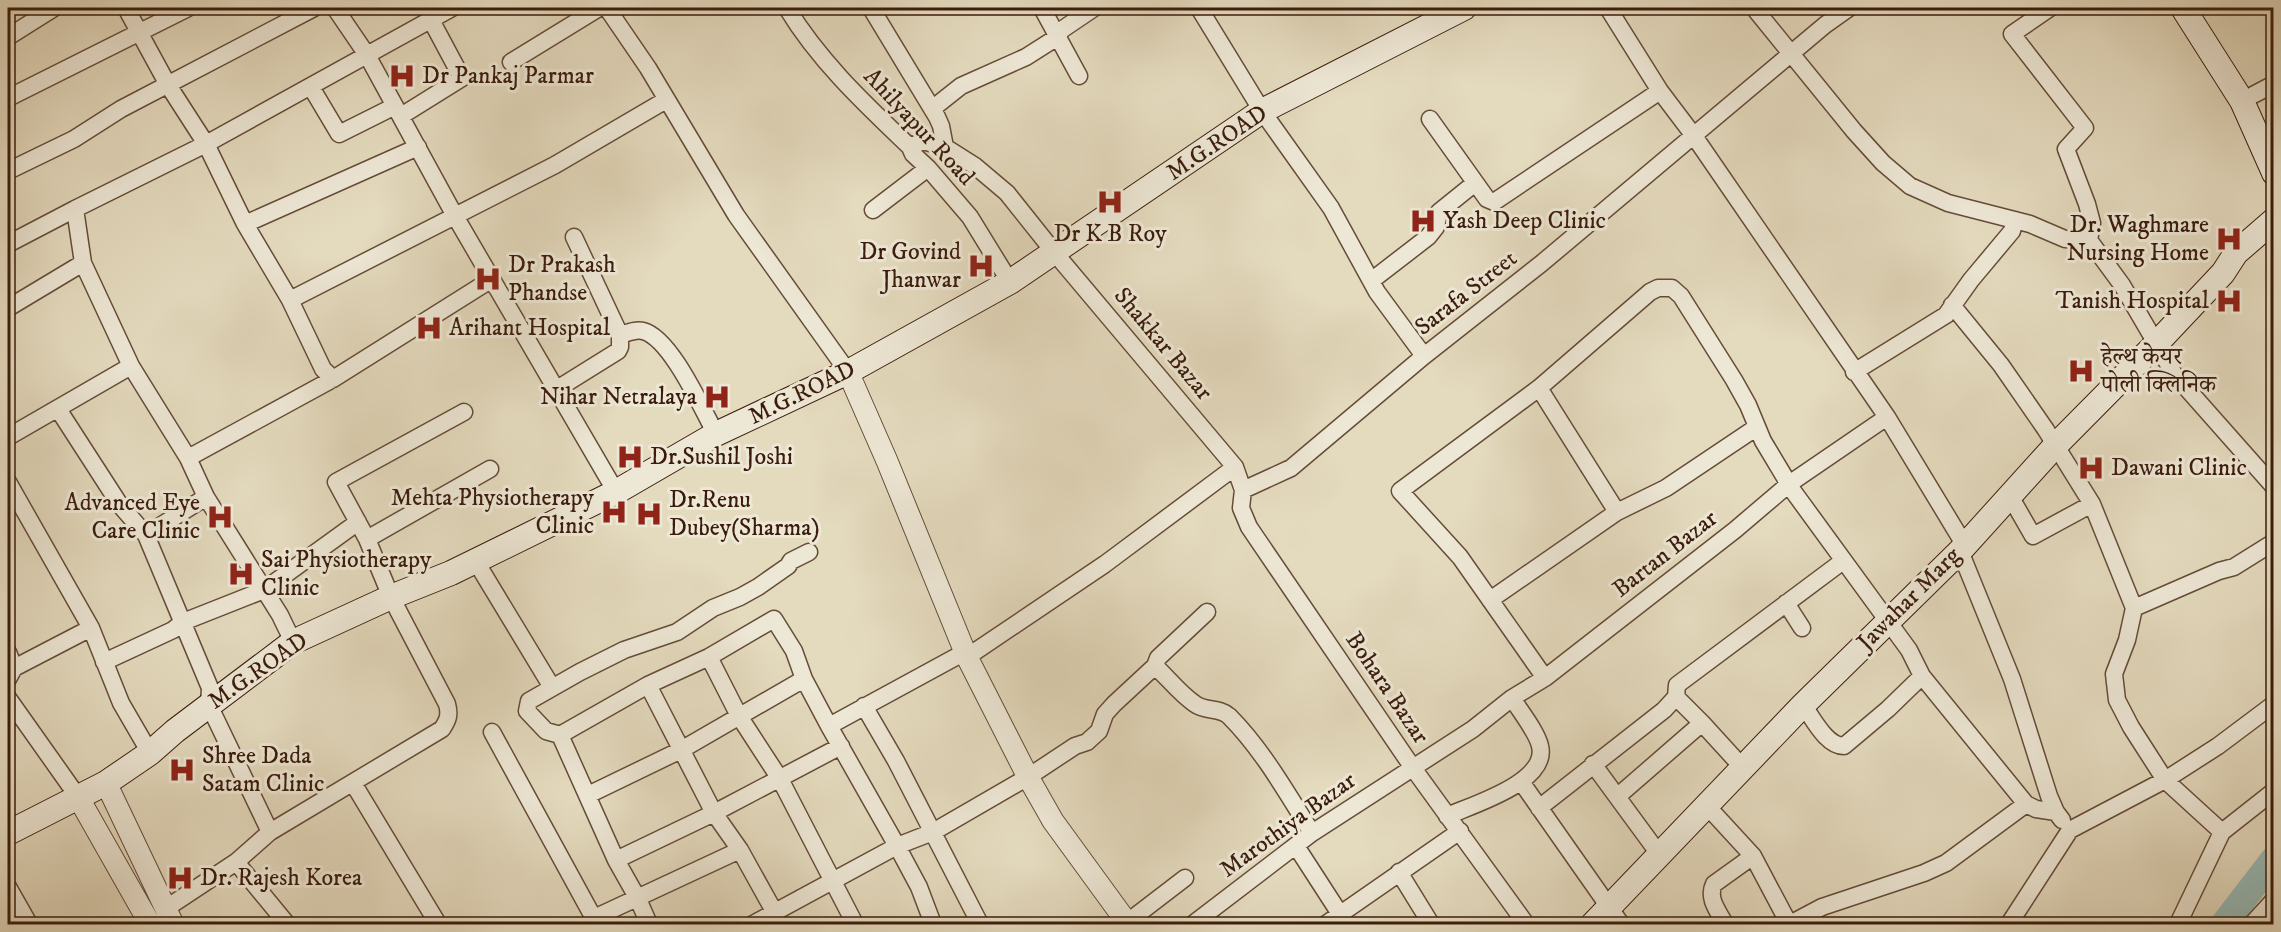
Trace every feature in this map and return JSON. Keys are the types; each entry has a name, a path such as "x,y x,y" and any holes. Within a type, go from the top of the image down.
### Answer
{"main road":[{"name":"M.G.ROAD","path":"8,833 106,783 150,753 293,642 391,597 451,573 616,492 716,434 848,372 1010,282 1263,111 1464,8"},
{"path":"2184,8 2242,101 2274,173"},
{"path":"2201,8 2263,90 2274,138"},
{"path":"2223,273 2236,253 2274,220"},
{"path":"2223,273 2274,235"},
{"name":"Jawahar Marg","path":"1608,919 1659,854 1886,621 1962,548 2055,446 2223,273"}],"street":[{"path":"8,37 54,8"},
{"path":"126,8 168,85 206,144 245,224 290,300 323,369 333,379"},
{"path":"8,98 188,8"},
{"path":"8,171 74,138 122,109 314,8"},
{"path":"335,8 367,55 455,216 616,492"},
{"path":"8,244 206,144 452,8"},
{"path":"511,62 599,8"},
{"path":"607,8 648,68 736,215 848,372 887,460 966,655 1053,821 1126,924 1185,878"},
{"name":"Ahilyapur Road","path":"787,8 819,52 856,96 910,147 913,154 970,217 1010,282"},
{"path":"871,8 941,126 945,147 923,141 910,147"},
{"path":"1042,8 1079,76"},
{"path":"932,109 961,86 1026,57 1094,8"},
{"path":"1199,8 1263,111 1331,208 1371,281 1424,356"},
{"path":"1608,8 1660,91 1695,136 1854,372 1887,417 1962,548 2012,679 2056,812 2070,830"},
{"path":"1754,8 1854,131 1883,163 1910,186 1948,203 2030,224 2065,239 2089,240"},
{"name":"Sarafa Street","path":"1243,490 1291,468 1424,356 1542,263 1849,8"},
{"path":"2050,8 2012,34 2085,128 2066,149 2092,223 2089,240 2122,285 2174,374 2274,486"},
{"path":"311,87 339,134 398,111 462,78 431,20"},
{"path":"1430,118 1491,202 1499,200 1660,91"},
{"path":"290,300 555,165 666,100"},
{"path":"245,224 418,147"},
{"name":"Shakkar Bazar","path":"945,147 975,166 1007,193 1235,467"},
{"path":"873,210 928,168"},
{"path":"1371,281 1428,237 1436,227 1439,212 1475,183"},
{"path":"75,209 83,263 132,366 188,458 206,497 264,590 293,642"},
{"path":"1854,372 1946,315 2012,231 2015,220"},
{"path":"557,389 618,351 620,335 574,237"},
{"path":"8,308 83,263"},
{"path":"188,458 333,379 492,279"},
{"path":"1545,678 1460,557 1400,491 1539,388 1650,292 1658,288 1672,288 1681,296 1734,380 1763,441 1789,484 1909,651 1922,676 2026,804 2036,809 2056,812"},
{"path":"1952,305 2001,365 2092,504 2134,608 2127,640 2114,674 2117,700 2131,727 2165,780 2222,832"},
{"path":"620,335 640,330 667,348 716,434"},
{"path":"8,437 132,366"},
{"path":"1539,388 1617,512"},
{"path":"58,409 120,505 146,535 210,688 209,705 270,832"},
{"path":"106,783 169,917 270,832 442,729 450,712 447,704 391,597 367,539 336,482 464,412"},
{"name":"Bartan Bazar","path":"1473,729 1512,698 1545,678 1735,530 1789,484 1887,417"},
{"path":"1490,600 1617,512 1666,488 1757,427"},
{"path":"829,726 966,655 1105,564 1235,467"},
{"name":"Bohara Bazar","path":"1235,467 1243,490 1241,508 1249,527 1413,768 1526,924"},
{"path":"367,539 490,469"},
{"path":"8,482 90,628 121,703 150,753"},
{"path":"2010,496 2033,536 2092,504"},
{"path":"146,535 206,497"},
{"path":"104,662 173,630 183,622 264,590 358,522"},
{"path":"2134,608 2219,571 2234,567 2274,542"},
{"path":"649,924 616,860 560,735 546,730 527,711 530,701 624,650 677,632 712,608 758,587 788,566 791,561 809,552"},
{"path":"475,560 550,684 549,689"},
{"path":"1539,808 1664,710 1676,697 1677,685 1843,561"},
{"path":"1786,603 1802,628"},
{"path":"753,924 897,846 933,832 1028,777 1068,750 1087,742 1099,731 1106,714 1114,704 1155,666 1158,658 1207,612"},
{"path":"560,735 648,685 709,657 774,620 794,651 804,679 919,887 933,924"},
{"path":"10,666 90,628"},
{"path":"709,657 740,716 780,779 855,924"},
{"path":"1155,666 1194,704 1203,709 1219,710 1228,715 1260,754 1312,833"},
{"path":"1803,705 1836,746 1844,746 1888,709 1922,676"},
{"path":"588,795 681,750 804,679"},
{"path":"648,685 714,813 740,850 776,913"},
{"path":"1676,697 1743,768"},
{"path":"8,698 78,797 150,924"},
{"path":"1447,816 1522,783 1540,761 1540,745 1512,698"},
{"path":"2009,924 2025,903 2070,830 2165,780 2218,746 2274,704"},
{"path":"864,706 980,924"},
{"path":"1618,796 1702,723"},
{"name":"Marothiya Bazar","path":"1193,924 1312,833 1473,729"},
{"path":"492,732 596,921 740,850"},
{"path":"616,860 714,813 841,747"},
{"path":"1593,764 1659,854"},
{"path":"353,783 438,924"},
{"path":"1522,783 1608,919"},
{"path":"2178,924 2222,832 2274,791"},
{"path":"1707,806 1753,856 1786,923 1822,907 1924,873 1946,863 2026,804"},
{"path":"1326,924 1460,831"},
{"path":"1296,846 1340,914"},
{"path":"1725,924 1711,897 1711,890 1714,884 1753,856"},
{"path":"236,862 287,924"},
{"path":"1399,872 1431,924"},
{"path":"8,887 30,924"},
{"path":"2252,924 2274,900"}],"waterway":[{"path":"2224,924 2274,859"}],"place":[{"name":"Dr Pankaj Parmar","path":"402,76"},
{"name":"Dr K B Roy","path":"1110,202"},
{"name":"Yash Deep Clinic","path":"1423,221"},
{"name":"Dr. Waghmare Nursing Home","path":"2229,239"},
{"name":"Dr Govind Jhanwar","path":"981,266"},
{"name":"Dr Prakash Phandse","path":"488,279"},
{"name":"Tanish Hospital","path":"2229,301"},
{"name":"Arihant Hospital","path":"429,328"},
{"name":"हेल्थ केयर पोली क्लिनिक","path":"2081,371"},
{"name":"Nihar Netralaya","path":"717,397"},
{"name":"Dr.Sushil Joshi","path":"630,457"},
{"name":"Dawani Clinic","path":"2091,468"},
{"name":"Mehta Physiotherapy Clinic","path":"614,512"},
{"name":"Dr.Renu Dubey(Sharma)","path":"649,514"},
{"name":"Advanced Eye Care Clinic","path":"220,517"},
{"name":"Sai Physiotherapy Clinic","path":"241,574"},
{"name":"Shree Dada Satam Clinic","path":"182,770"},
{"name":"Dr. Rajesh Korea","path":"180,878"}]}
